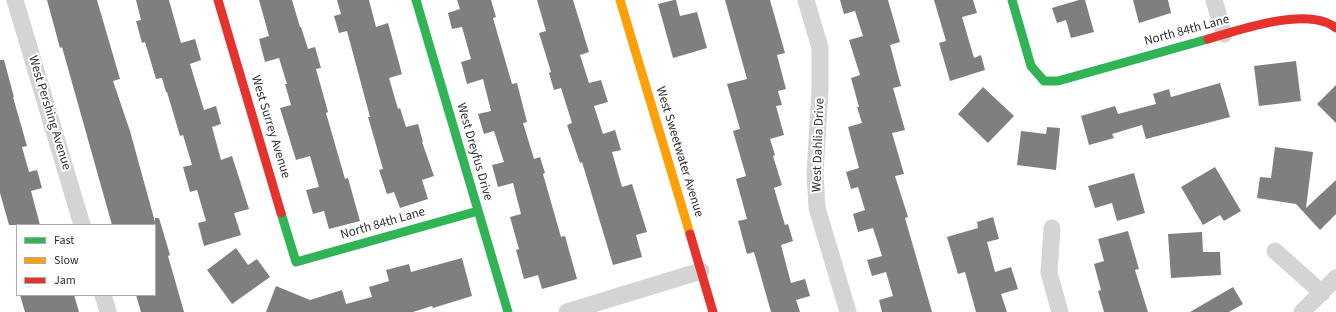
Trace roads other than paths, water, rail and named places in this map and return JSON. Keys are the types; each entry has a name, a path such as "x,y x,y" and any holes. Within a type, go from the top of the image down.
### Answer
{"street":[{"name":"West Pershing Avenue","path":"15,0 82,224"},
{"name":"West Surrey Avenue","path":"218,0 296,262"},
{"name":"West Dreyfus Drive","path":"416,0 508,312"},
{"name":"West Sweetwater Avenue","path":"620,0 713,312"},
{"name":"West Dahlia Drive","path":"806,0 820,48 820,90 815,174 817,208 848,312"},
{"name":"North 84th Lane","path":"1012,0 1031,66 1044,82 1058,81 1224,34 1285,19 1304,19 1325,22 1336,28"},
{"path":"1214,0 1224,34"},
{"name":"North 84th Lane","path":"296,262 478,211"},
{"path":"1052,228 1049,273 1060,312"},
{"path":"1275,251 1331,285 1302,312"},
{"path":"567,312 701,271"},
{"path":"103,296 108,312"}]}
